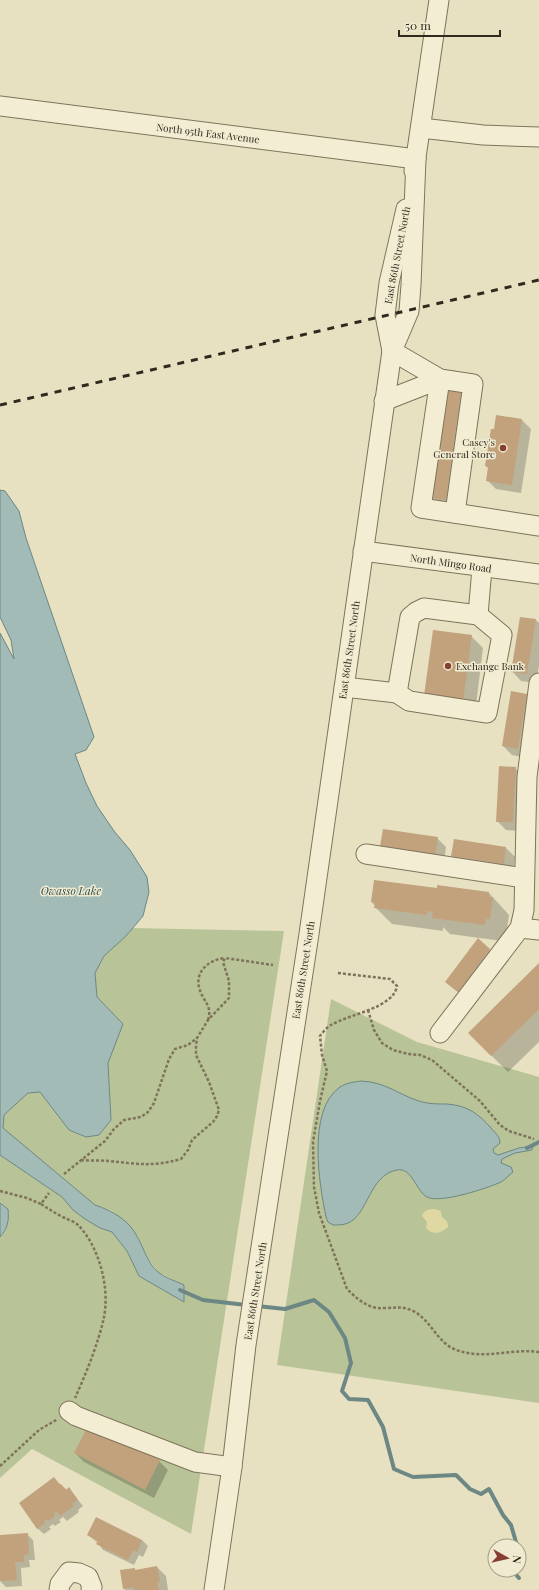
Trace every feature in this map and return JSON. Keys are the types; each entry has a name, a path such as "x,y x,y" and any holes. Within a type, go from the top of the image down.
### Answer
{"street":[{"name":"East 86th Street North","path":"214,1590 232,1466 246,1345 309,934 392,351 385,315 389,283 416,159 439,0"},
{"name":"North 95th East Avenue","path":"0,106 416,159"},
{"path":"421,128 483,135 539,137"},
{"path":"392,351 440,379 473,384 455,513"},
{"path":"384,401 440,379"},
{"path":"440,379 422,508 539,526"},
{"name":"North Mingo Road","path":"363,551 482,568 539,574"},
{"path":"478,616 482,568"},
{"path":"344,687 398,693 409,702 487,714 502,636 478,616 431,608 424,608 413,614 410,618 398,693"},
{"path":"440,1033 520,928 524,910 527,776 539,683"},
{"path":"366,854 524,878"},
{"path":"520,928 539,930"},
{"path":"69,1411 76,1416 195,1462 232,1466"},
{"path":"59,1590 60,1584 68,1572 80,1573 88,1576 92,1586 91,1590"}],"path":[{"path":"208,1020 210,1013 209,1007 199,988 201,972 211,961 218,958 225,958 273,964"},
{"path":"64,1174 105,1141 114,1129 124,1120 141,1117 148,1112 154,1103 169,1059 175,1049 188,1045 197,1038 208,1020 229,998 229,981 223,962 225,958"},
{"path":"338,973 390,979 397,986 396,992 392,997 368,1010 352,1015 331,1025 320,1036 320,1043 327,1071 313,1142 314,1187 319,1213 347,1289 355,1297 374,1308 401,1307 412,1311 432,1327 439,1337 453,1348 468,1353 504,1354 519,1351 539,1352"},
{"path":"368,1010 374,1030 382,1043 394,1050 408,1054 420,1055 432,1060 480,1101 504,1128 508,1131 534,1139"},
{"path":"81,1160 108,1161 136,1165 156,1165 181,1159 188,1150 192,1140 213,1122 219,1110 209,1082 196,1055 197,1038"},
{"path":"0,1191 27,1198 77,1224 95,1248 101,1263 106,1300 104,1316 82,1382 69,1411 39,1430 0,1466"},
{"path":"41,1204 49,1193"}],"green space":[{"path":"131,928 284,931 191,1534 32,1449 0,1478 0,1237 5,1231 8,1209 0,1203 0,1155 62,1197 73,1210 100,1228 112,1232 127,1251 139,1276 184,1302 183,1285 158,1272 146,1256 138,1237 112,1211 95,1205 3,1128 4,1115 28,1093 40,1092 69,1130 85,1137 99,1135 111,1120 108,1063 114,1045 109,1009 97,997 95,973 104,956 126,936"},
{"path":"331,999 417,1042 539,1077 539,1403 277,1365"}],"sand":[{"path":"435,1209 441,1211 442,1217 448,1225 448,1227 437,1233 431,1232 426,1228 427,1222 422,1216 427,1210"}],"water":[{"name":"Owasso Lake","path":"0,490 5,491 19,511 26,538 94,737 86,750 75,754 97,806 114,831 130,850 147,877 149,892 143,916 126,936 104,956 95,973 97,997 123,1024 108,1063 111,1120 99,1135 86,1137 69,1130 40,1092 28,1093 4,1115 3,1128 95,1205 114,1213 125,1221 134,1232 149,1261 155,1269 164,1276 184,1285 184,1302 139,1276 127,1251 112,1232 100,1228 85,1219 73,1210 62,1197 0,1155 0,633 14,659 11,640 0,617"},
{"path":"361,1081 385,1086 422,1102 446,1104 466,1108 481,1118 498,1136 500,1143 493,1149 494,1153 498,1155 519,1148 533,1146 532,1150 515,1153 502,1159 501,1163 511,1167 513,1172 501,1182 486,1188 453,1197 433,1199 427,1197 406,1172 397,1170 388,1173 380,1179 374,1187 355,1219 346,1224 333,1225 328,1222 326,1217 321,1186 318,1148 319,1129 323,1112 330,1098 340,1087"},
{"path":"0,1203 8,1209 8,1217 6,1227 0,1237"}],"building":[{"path":"448,383 462,385 446,500 432,498"},
{"name":"Casey's General Store","path":"496,415 522,419 512,485 486,481 488,467 485,466 491,429 494,429"},
{"path":"520,617 536,619 527,674 511,672"},
{"name":"Exchange Bank","path":"433,630 472,635 463,701 424,696"},
{"path":"511,691 527,694 518,749 502,746"},
{"path":"499,766 516,767 513,822 496,822"},
{"path":"383,829 438,837 435,855 380,846"},
{"path":"454,839 506,847 504,864 451,856"},
{"path":"374,880 437,888 437,885 489,892 489,897 493,897 490,919 486,919 485,925 432,918 433,912 427,911 426,915 374,908 375,903 371,902"},
{"path":"478,938 490,949 458,992 445,982"},
{"path":"539,963 539,1009 491,1056 468,1033"},
{"path":"89,1424 160,1460 145,1490 74,1453"},
{"path":"54,1477 66,1490 69,1487 78,1500 72,1504 74,1506 60,1516 57,1511 54,1513 55,1516 48,1521 47,1519 44,1521 45,1523 37,1529 19,1503"},
{"path":"96,1517 142,1540 137,1552 133,1550 128,1560 96,1544 98,1541 87,1535"},
{"path":"28,1533 29,1554 24,1555 24,1562 15,1562 17,1580 0,1581 0,1535"},
{"path":"157,1566 160,1582 157,1582 159,1590 134,1590 133,1587 123,1589 120,1570 135,1568 135,1570"}],"waterway":[{"path":"527,1148 539,1142"},
{"path":"180,1290 203,1300 246,1305"},
{"path":"257,1306 285,1309 314,1300 329,1312 345,1338 351,1363 342,1391 349,1399 368,1400 383,1427 394,1469 413,1477 456,1475 470,1489 481,1494 489,1489 503,1515 511,1525 515,1538"}],"railway":[{"path":"0,405 539,280"}],"place":[{"name":"Casey's General Store","path":"503,448"},
{"name":"Exchange Bank","path":"448,666"}]}
